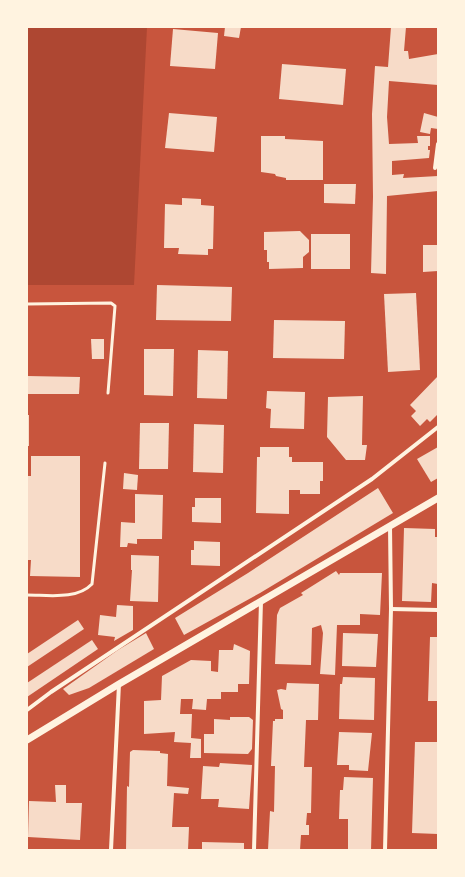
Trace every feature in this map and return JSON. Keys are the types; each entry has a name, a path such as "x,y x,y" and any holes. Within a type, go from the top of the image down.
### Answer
{"street":[{"path":"435,168 438,144"},
{"path":"27,710 51,692 372,479 438,427"},
{"path":"27,740 119,684 438,498"},
{"path":"385,850 391,609 390,526"},
{"path":"254,850 261,601"},
{"path":"391,609 438,610"},
{"path":"111,850 119,684"}],"lane":[{"path":"27,304 110,303 115,306 108,393"},
{"path":"27,595 70,594 83,591 92,584 105,463"}],"shaded area":[{"path":"27,27 147,27 134,285 27,285"}],"building":[{"path":"225,27 241,27 239,38 224,36"},
{"path":"391,27 406,27 404,51 408,51 409,59 438,54 438,85 389,81 387,117 389,144 418,143 417,136 430,136 430,146 428,146 428,150 430,150 429,158 392,161 392,175 404,174 403,178 438,176 438,191 387,196 386,274 371,273 373,197 372,114 375,66 388,67"},
{"path":"173,29 218,33 215,69 170,66"},
{"path":"282,64 346,69 343,105 279,99"},
{"path":"169,113 217,117 214,152 165,148"},
{"path":"424,113 438,117 438,129 431,128 430,134 420,132"},
{"path":"261,136 285,136 285,139 323,141 323,180 286,180 286,178 276,176 275,174 261,172"},
{"path":"324,184 356,184 355,204 324,203"},
{"path":"182,198 201,199 201,205 214,206 213,249 208,249 208,255 178,254 179,248 164,248 165,204 182,205"},
{"path":"300,231 309,240 309,252 303,257 303,268 269,269 269,262 267,262 267,250 264,250 264,232"},
{"path":"311,234 350,234 350,269 311,269"},
{"path":"423,245 438,245 438,271 423,272"},
{"path":"157,285 232,287 231,321 156,320"},
{"path":"416,293 420,370 388,372 384,294"},
{"path":"274,320 345,321 344,359 273,358"},
{"path":"91,339 104,339 104,359 92,359"},
{"path":"144,349 174,349 173,396 144,395"},
{"path":"198,350 228,351 227,399 197,398"},
{"path":"27,376 80,377 79,394 27,394"},
{"path":"438,376 438,414 430,422 427,419 420,426 411,416 416,411 410,405"},
{"path":"267,391 305,392 304,429 270,428 271,409 266,408"},
{"path":"363,396 362,445 367,445 365,460 346,460 327,437 328,397"},
{"path":"27,415 29,415 29,446 27,446"},
{"path":"140,423 169,423 168,469 139,469"},
{"path":"194,424 224,425 223,473 193,472"},
{"path":"260,447 289,447 289,457 292,457 292,462 323,462 323,481 320,481 320,494 300,494 300,490 289,490 289,514 256,513 257,457 260,457"},
{"path":"438,447 438,478 431,482 417,459"},
{"path":"31,456 80,456 80,577 30,576 31,560 27,560 27,476 31,476"},
{"path":"124,473 138,475 137,490 123,489"},
{"path":"378,488 393,513 260,593 184,635 175,618 248,573"},
{"path":"135,494 163,495 162,539 137,539 137,544 128,543 127,547 120,547 121,522 135,523"},
{"path":"195,498 221,498 221,523 192,522 192,507 195,507"},
{"path":"404,528 435,529 435,537 438,537 438,584 432,583 431,602 402,601"},
{"path":"194,541 220,542 220,566 191,565 191,550 194,550"},
{"path":"131,555 159,556 158,602 130,601 132,570"},
{"path":"336,571 339,575 340,573 382,573 380,615 360,614 360,625 337,625 335,675 320,674 323,633 321,625 312,628 311,665 275,664 277,615 280,608 303,595 301,593"},
{"path":"117,605 133,606 133,630 114,641 115,637 98,635 100,615 116,617"},
{"path":"78,620 84,629 27,667 27,654"},
{"path":"146,633 154,649 89,688 69,695 63,689 118,650"},
{"path":"343,633 378,634 376,667 342,666"},
{"path":"430,637 438,637 438,701 428,701"},
{"path":"92,640 98,649 27,697 27,683"},
{"path":"234,644 250,651 249,684 238,684 238,692 221,692 221,699 207,699 206,710 192,709 193,699 181,699 180,714 192,714 191,738 201,739 201,758 190,758 191,743 174,742 175,732 144,734 144,701 161,700 162,676 191,660 211,661 211,671 218,672 219,650 233,650"},
{"path":"343,677 375,678 374,720 339,719 340,684 342,684"},
{"path":"287,683 319,684 318,720 306,720 304,767 312,767 311,813 307,813 306,825 309,825 309,835 301,835 300,850 268,850 270,811 274,812 275,766 271,766 273,721 275,721 275,719 283,719 283,710 281,709 277,690 286,690"},
{"path":"230,717 249,717 253,720 252,749 248,754 204,753 204,734 214,734 214,719 230,720"},
{"path":"339,732 372,733 368,771 349,770 349,765 337,765"},
{"path":"415,742 438,742 438,834 412,833"},
{"path":"133,750 160,751 160,753 168,754 167,786 189,788 188,794 174,793 172,827 189,827 188,850 126,850 127,786 129,787 130,752"},
{"path":"220,763 252,765 249,809 218,807 219,799 201,799 203,766 219,767"},
{"path":"344,777 373,778 371,850 348,850 348,819 339,819 340,790 343,790"},
{"path":"55,785 66,785 66,803 82,803 80,840 28,837 29,801 56,802"},
{"path":"202,842 244,843 244,850 202,850"}]}
